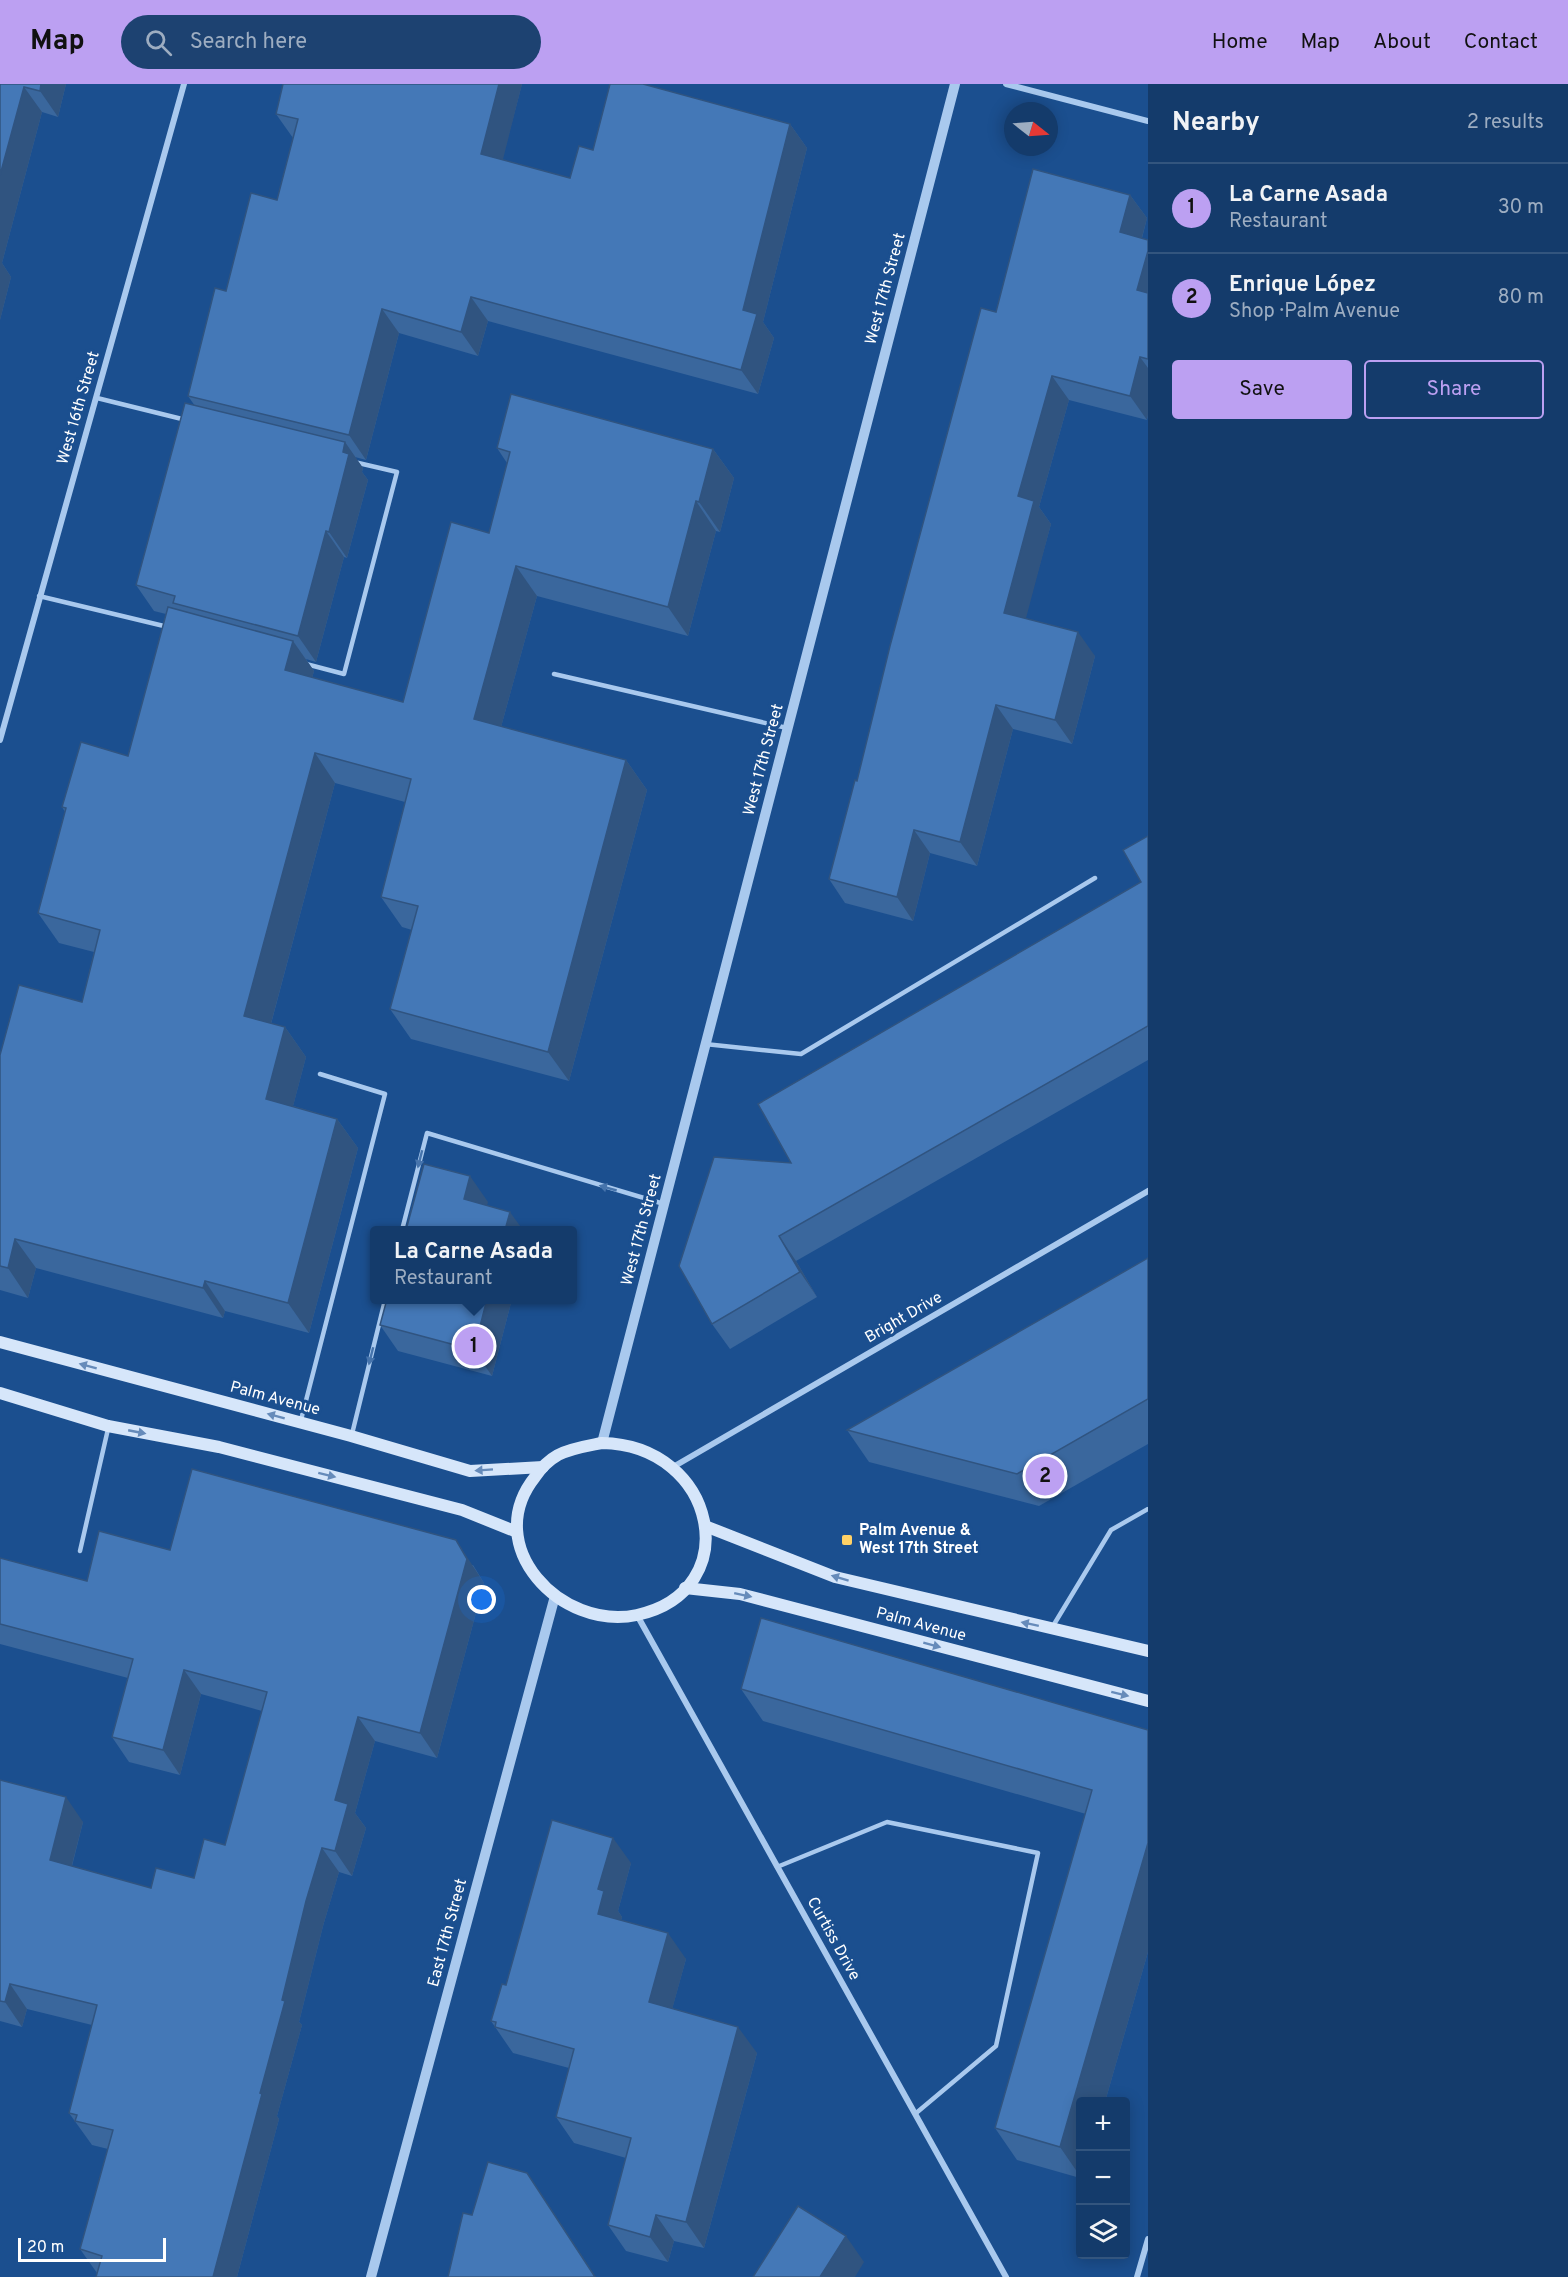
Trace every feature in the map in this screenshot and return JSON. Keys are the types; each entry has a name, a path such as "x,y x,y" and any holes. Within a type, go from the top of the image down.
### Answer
{"main road":[{"name":"Palm Avenue","path":"0,1342 351,1436 470,1471 543,1467"},
{"path":"0,1393 108,1426 219,1448 462,1510 517,1532"},
{"path":"602,1443 636,1447 673,1467 693,1490 703,1511 705,1526 703,1556 695,1575 685,1588 670,1601 636,1615 600,1615 578,1610 555,1596 536,1579 523,1556 517,1532 519,1506 527,1486 557,1455 577,1447 602,1443"},
{"name":"Palm Avenue","path":"705,1526 835,1577 935,1603 1148,1651"},
{"name":"Palm Avenue","path":"685,1588 740,1594 1148,1701"}],"street":[{"name":"West 16th Street","path":"0,740 184,84"},
{"name":"West 17th Street","path":"602,1443 955,84"},
{"path":"1006,84 1148,121"},
{"name":"Bright Drive","path":"673,1467 1148,1191"},
{"name":"East 17th Street","path":"371,2277 555,1596"},
{"name":"Curtiss Drive","path":"636,1615 1006,2277"},
{"path":"1137,2277 1148,2239"}],"lane":[{"path":"97,398 189,421"},
{"path":"299,662 344,674 397,472 351,461"},
{"path":"39,596 178,630"},
{"path":"554,674 787,728"},
{"path":"705,1044 801,1054 1095,878"},
{"path":"300,1423 385,1094 321,1074"},
{"path":"403,1226 427,1133 664,1204"},
{"path":"351,1436 384,1304"},
{"path":"80,1551 108,1426"},
{"path":"1052,1629 1111,1530 1148,1509"},
{"path":"777,1867 887,1822 1038,1853 996,2046 915,2114"}],"building":[{"path":"0,84 41,84 40,91 24,87 0,175"},
{"path":"283,84 499,84 481,154 570,178 579,146 593,150 610,84 643,84 790,124 743,310 757,314 741,370 471,297 461,332 382,309 349,435 188,396 215,288 226,291 251,193 277,200 298,119 276,114"},
{"path":"1033,169 1130,195 1120,232 1148,240 1148,251 1137,290 1148,293 1148,359 1140,357 1130,396 1052,376 1018,496 1034,501 1004,613 1078,632 1055,720 996,705 960,842 914,830 897,897 829,879 855,780 857,781 890,646 981,308 996,312"},
{"path":"511,394 713,449 699,502 696,501 668,607 516,566 474,719 626,760 548,1052 390,1009 418,906 381,897 411,779 315,753 244,1016 285,1027 266,1099 337,1119 288,1303 205,1281 203,1288 15,1239 8,1268 0,1266 0,1055 19,985 82,1002 100,930 38,913 66,808 62,807 81,742 128,756 168,607 293,641 285,670 403,702 451,522 489,533 510,452 497,448"},
{"path":"185,403 345,442 343,452 349,454 298,636 173,603 175,596 136,585"},
{"path":"1148,836 1148,1026 779,1236 800,1272 712,1324 679,1266 714,1157 791,1163 758,1104 1141,882 1123,850"},
{"path":"424,1164 470,1176 464,1199 510,1212 506,1226 407,1226"},
{"path":"1148,1258 1148,1399 1017,1474 847,1430"},
{"path":"386,1304 486,1304 474,1350 380,1325"},
{"path":"192,1469 456,1540 467,1559 420,1733 358,1717 335,1800 348,1804 335,1851 322,1848 306,1901 282,2000 285,2001 260,2093 262,2094 213,2277 96,2277 102,2256 80,2249 113,2130 75,2121 77,2115 69,2113 97,2005 10,1984 5,2002 0,2001 0,1780 66,1797 50,1860 151,1888 156,1868 194,1878 204,1839 225,1845 267,1692 184,1670 163,1750 112,1737 133,1659 0,1624 0,1558 87,1581 99,1531 170,1550"},
{"path":"761,1618 1148,1730 1148,1843 1060,2147 995,2128 1092,1790 741,1689"},
{"path":"552,1820 613,1838 598,1889 604,1891 598,1914 668,1933 649,2002 738,2027 686,2222 656,2215 650,2237 608,2225 631,2138 556,2117 574,2049 495,2027 496,2022 491,2021 502,1984 506,1985"},
{"path":"488,2162 527,2173 595,2277 448,2277 463,2213 472,2215"},
{"path":"798,2206 846,2236 820,2277 753,2277"}],"place":[{"name":"La Carne Asada","path":"474,1346"},
{"name":"Enrique López","path":"1045,1476"},
{"name":"Palm Avenue & West 17th Street","path":"847,1540"}]}
